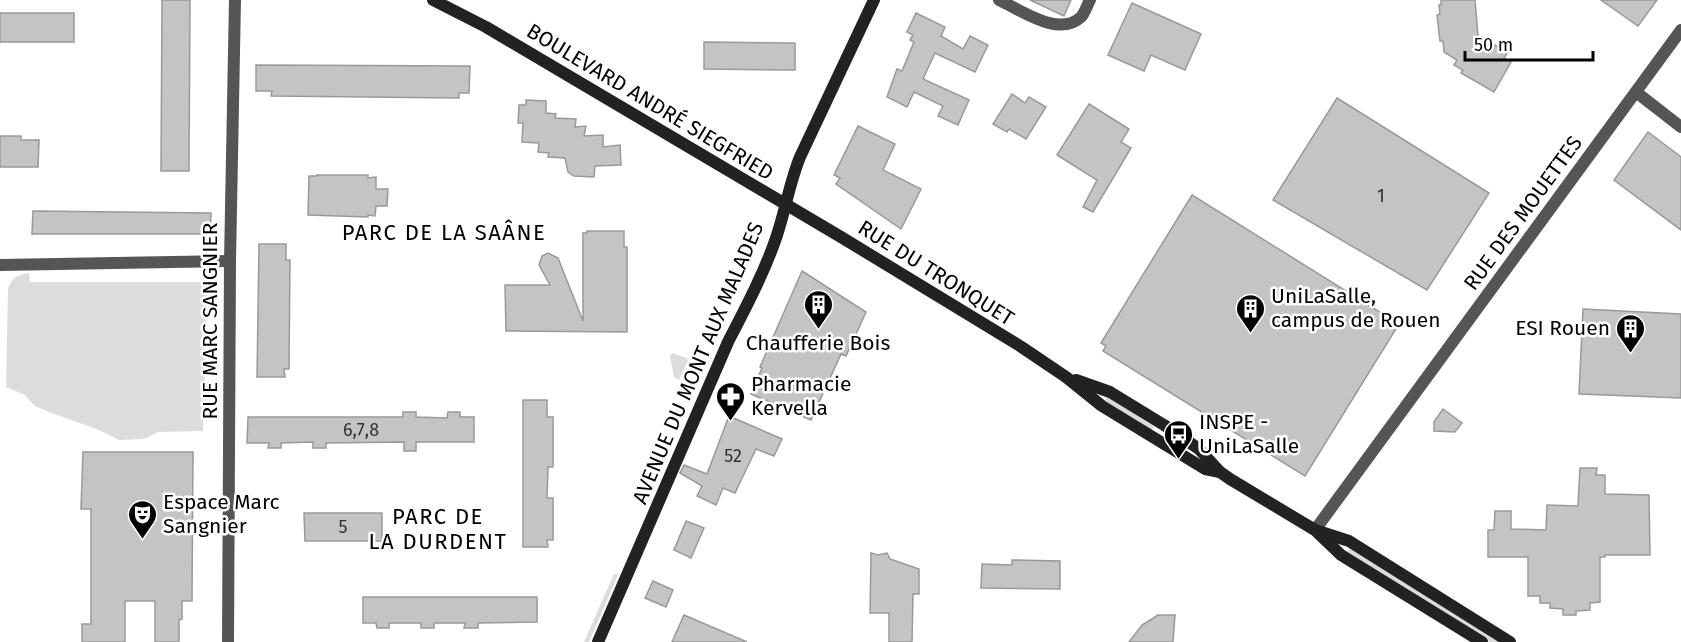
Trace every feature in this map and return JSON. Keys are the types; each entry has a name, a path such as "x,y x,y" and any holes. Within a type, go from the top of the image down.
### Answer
{"street":[{"name":"RUE MARC SANGNIER","path":"228,642 230,261 235,0"},
{"name":"BOULEVARD ANDRÉ SIEGFRIED","path":"433,0 486,27 785,204"},
{"name":"AVENUE DU MONT AUX MALADES","path":"598,642 728,342 773,246 792,176 874,0"},
{"path":"999,0 1050,24 1061,26 1070,24 1082,16 1090,0"},
{"name":"RUE DES MOUETTES","path":"1315,530 1681,30"},
{"path":"1636,93 1681,127"},
{"name":"RUE DU TRONQUET","path":"785,204 1020,346 1066,377 1102,406 1205,469 1220,472 1315,530 1341,555 1482,642"},
{"path":"0,265 230,261"},
{"name":"RUE DU TRONQUET","path":"1315,530 1349,541 1510,642"}],"shaded area":[{"path":"29,273 30,282 208,282 203,431 158,432 144,439 119,440 35,406 25,395 6,387 8,289 16,277"},
{"path":"672,353 687,358 688,361 679,380 674,377 670,356"},
{"path":"1107,397 1154,428 1151,430 1106,402"},
{"path":"1350,549 1503,642 1490,642 1347,555 1346,552"},
{"path":"614,574 618,575 589,642 584,642"}],"building":[{"path":"162,0 190,0 189,171 161,171"},
{"path":"1030,0 1071,0 1064,16"},
{"path":"1441,0 1475,0 1478,36 1508,52 1504,58 1511,62 1494,92 1461,73 1463,70 1454,65 1457,60 1444,52 1443,41 1440,41 1437,15 1440,14"},
{"path":"1601,0 1657,0 1638,26"},
{"path":"1132,3 1201,34 1185,70 1151,55 1144,71 1108,55"},
{"path":"0,13 74,13 74,42 0,42"},
{"path":"916,13 945,27 941,36 963,49 970,36 988,45 975,72 935,53 923,79 969,100 958,125 938,116 943,106 914,92 907,107 887,97 897,69 902,71 914,42 910,40 913,35 907,32"},
{"path":"704,42 795,43 795,70 704,69"},
{"path":"256,65 470,66 469,93 459,93 459,98 271,96 272,91 256,91"},
{"path":"1012,94 1025,103 1029,97 1046,107 1026,139 1009,129 1007,132 993,124"},
{"path":"1337,98 1489,193 1427,290 1273,200"},
{"path":"526,100 546,101 546,113 556,114 555,118 576,119 575,127 586,126 584,136 603,135 603,147 620,145 621,165 595,166 594,177 574,176 568,172 565,158 548,157 549,153 538,152 539,143 522,142 523,123 518,123 519,105 526,105"},
{"path":"1089,104 1129,129 1121,142 1131,148 1093,212 1083,207 1097,180 1057,155"},
{"path":"858,126 895,144 883,170 921,189 901,229 836,184 840,178 834,175"},
{"path":"1648,132 1681,157 1681,230 1614,180"},
{"path":"0,136 21,136 21,140 39,140 38,167 0,167"},
{"path":"309,176 376,177 376,189 388,189 387,206 376,206 375,216 368,215 368,217 308,215"},
{"name":"UniLaSalle, campus de Rouen","path":"1192,195 1399,324 1305,476 1103,351 1106,346 1101,343"},
{"path":"33,211 211,213 210,234 32,234"},
{"path":"587,231 624,231 624,247 627,247 627,332 506,331 505,285 550,285 539,265 542,256 548,253 558,258 583,321 583,233"},
{"path":"259,244 286,244 286,260 290,260 289,369 284,369 285,377 257,377"},
{"name":"Chaufferie Bois","path":"802,271 866,312 846,356 841,354 811,420 751,394 762,368 760,367"},
{"name":"ESI Rouen","path":"1583,309 1681,314 1681,398 1579,394"},
{"path":"523,400 547,400 547,417 553,417 553,467 548,467 547,498 553,498 553,540 547,540 548,547 523,547"},
{"path":"1443,409 1462,423 1455,432 1434,431 1434,422"},
{"path":"403,412 416,412 416,417 447,418 448,412 460,412 460,417 474,417 474,442 416,442 416,451 404,451 404,442 326,443 326,448 313,448 313,442 281,443 281,448 268,448 269,443 247,443 248,417 403,417"},
{"path":"729,416 782,439 774,456 756,449 735,493 723,488 716,505 697,496 702,486 680,473 684,465 707,474"},
{"name":"Espace Marc Sangnier","path":"83,452 193,452 192,601 182,601 179,642 155,642 155,601 125,601 125,642 82,642 82,624 91,624 91,509 81,509"},
{"path":"1580,468 1597,468 1596,475 1605,475 1605,494 1649,495 1650,555 1600,557 1600,602 1590,603 1590,610 1576,611 1576,615 1563,615 1563,609 1550,608 1550,603 1540,603 1540,596 1528,596 1528,557 1488,557 1488,530 1494,530 1495,511 1511,511 1511,529 1546,530 1547,505 1578,506"},
{"path":"304,513 382,513 382,541 305,541"},
{"path":"686,521 704,528 691,558 674,550"},
{"path":"871,553 878,555 887,553 890,559 919,569 919,594 913,594 912,642 889,642 889,613 870,613"},
{"path":"1012,560 1060,561 1060,589 981,588 982,564 1012,565"},
{"path":"653,581 673,590 666,607 645,598"},
{"path":"363,597 537,597 537,622 478,623 478,628 464,628 465,623 434,623 434,628 421,628 421,623 389,623 389,628 377,628 376,623 363,623"},
{"path":"684,615 747,642 672,642"},
{"path":"1158,615 1175,615 1173,642 1129,642 1142,625"}],"place":[{"name":"Chaufferie Bois","path":"818,330"},
{"name":"UniLaSalle, campus de Rouen","path":"1250,334"},
{"name":"ESI Rouen","path":"1631,354"},
{"name":"Pharmacie Kervella","path":"730,422"},
{"name":"INSPE - UniLaSalle","path":"1178,460"},
{"name":"Espace Marc Sangnier","path":"142,540"}],"district":[{"name":"PARC DE LA SAÂNE","path":"444,232"},
{"name":"PARC DE LA DURDENT","path":"438,528"}]}
